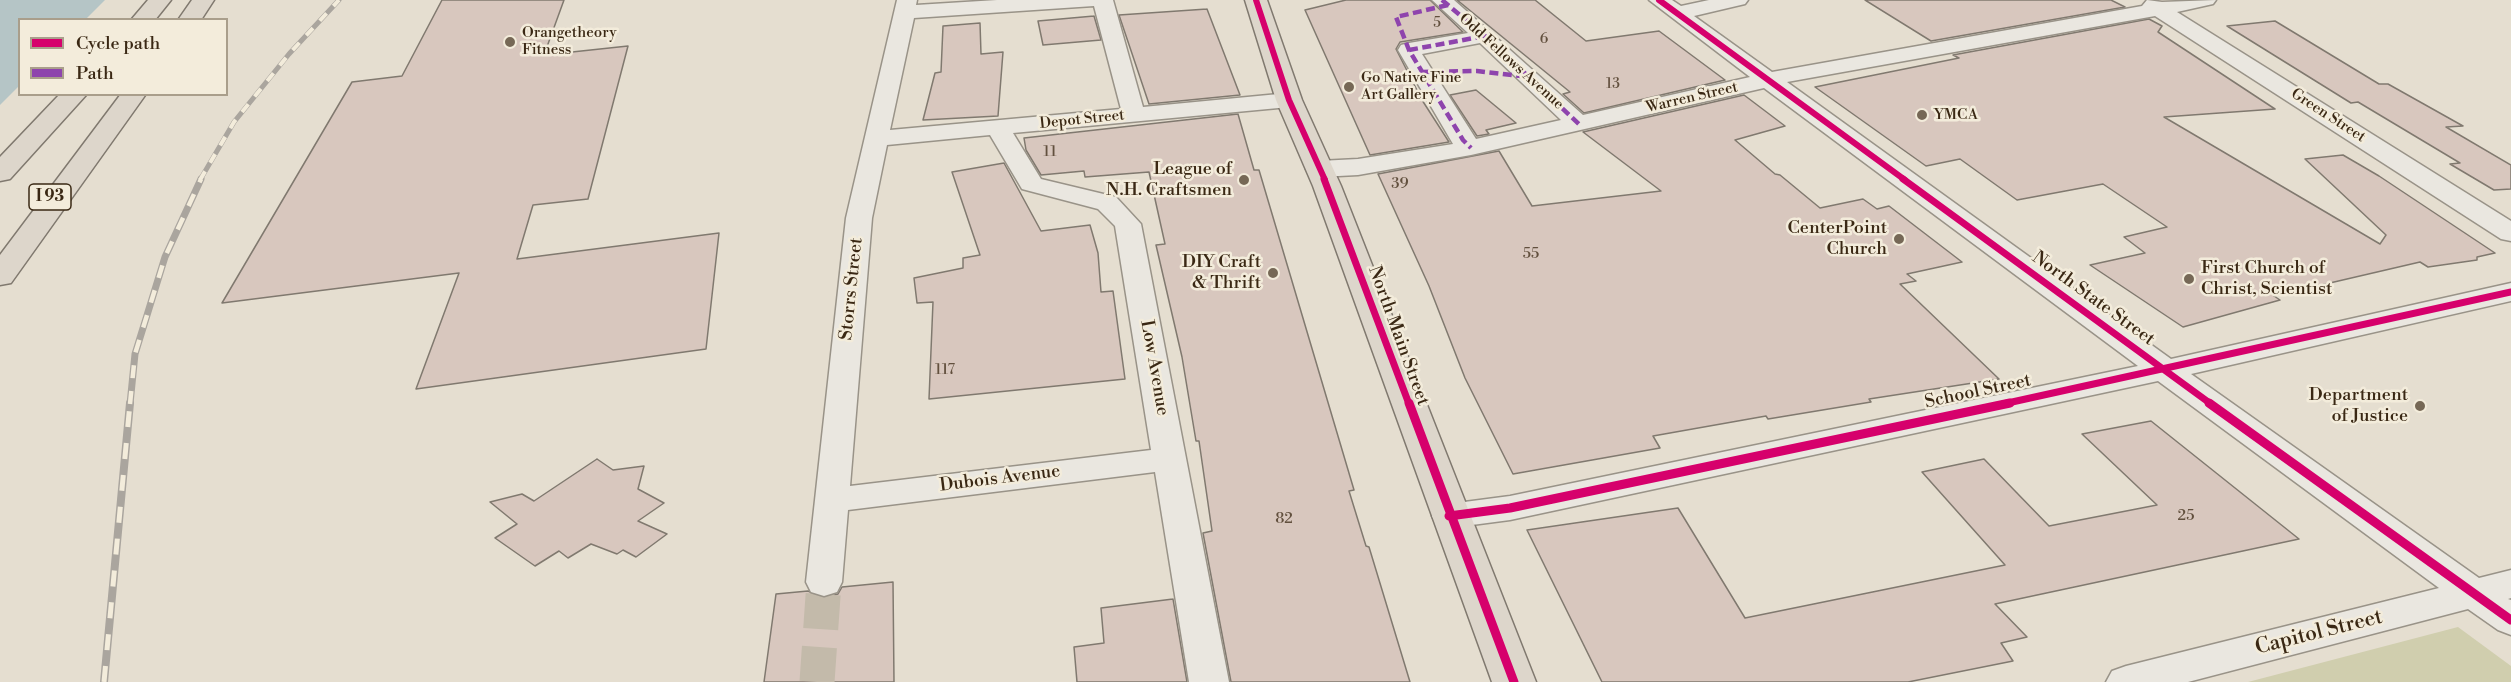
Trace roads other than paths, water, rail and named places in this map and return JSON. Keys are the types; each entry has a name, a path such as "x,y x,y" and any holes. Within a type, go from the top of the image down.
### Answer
{"main road":[{"path":"144,18 160,0"},
{"path":"190,18 203,0"},
{"name":"North Main Street","path":"1256,0 1289,100 1319,169 1514,682"},
{"path":"0,173 73,96"},
{"name":"I 93","path":"0,251 99,144 133,96"},
{"path":"0,276 99,144"}],"street":[{"path":"906,6 1095,0"},
{"path":"1103,0 1134,115"},
{"name":"Odd Fellows Avenue","path":"1442,0 1485,36 1580,125"},
{"path":"1669,7 1738,0"},
{"name":"Warren Street","path":"1319,169 1358,166 1471,148 1770,80 2153,5 2206,0"},
{"name":"Green Street","path":"2153,5 2511,232"},
{"name":"Storrs Street","path":"824,582 859,218 906,6"},
{"name":"North State Street","path":"1669,7 2164,370 2511,620"},
{"path":"1471,148 1463,140 1409,50 1485,36"},
{"name":"Depot Street","path":"875,140 1289,100"},
{"name":"Low Avenue","path":"998,129 1031,184 1107,203 1128,224 1209,682"},
{"name":"School Street","path":"1449,516 1510,508 1694,467 2164,370 2511,292"},
{"name":"Dubois Avenue","path":"831,500 1170,459"},
{"name":"Capitol Street","path":"2126,682 2511,584"}],"tunnel":[{"path":"817,682 824,582"}],"railway":[{"path":"200,180 234,122 289,54 339,0"},
{"path":"130,404 135,354 165,257 201,179"},
{"path":"104,682 130,403"}],"place":[{"name":"Orangetheory Fitness","path":"510,42"},
{"name":"Go Native Fine Art Gallery","path":"1349,87"},
{"name":"YMCA","path":"1922,115"},
{"name":"League of N.H. Craftsmen","path":"1244,180"},
{"name":"CenterPoint Church","path":"1899,239"},
{"name":"DIY Craft & Thrift","path":"1273,273"},
{"name":"First Church of Christ, Scientist","path":"2189,279"},
{"name":"Department of Justice","path":"2420,406"}]}
